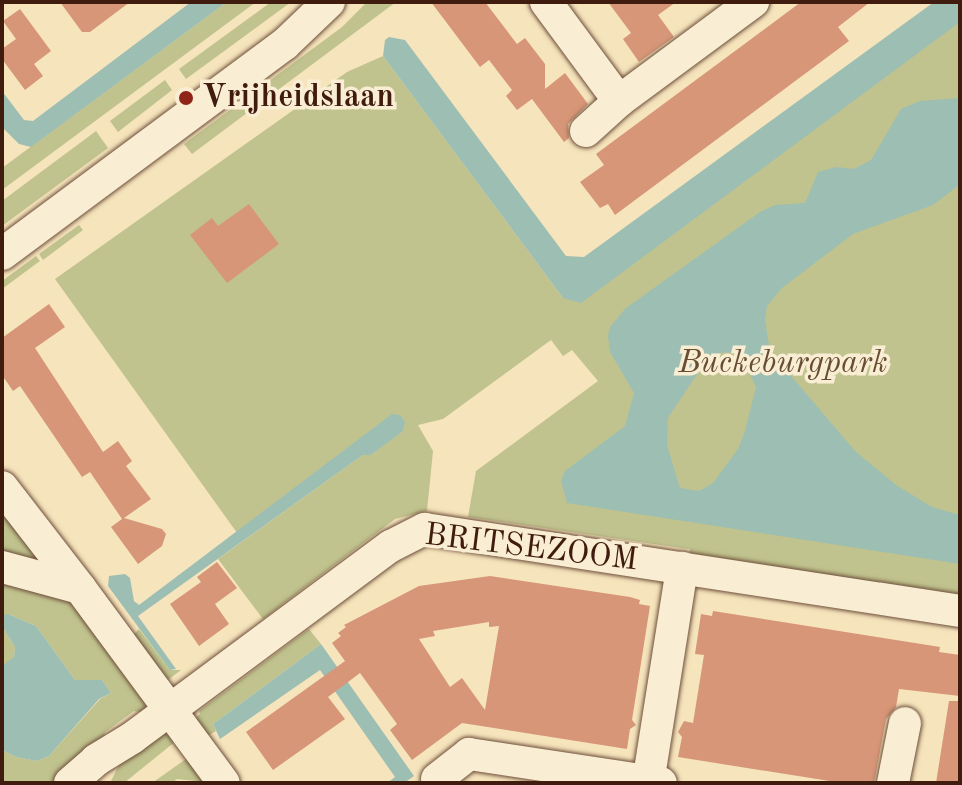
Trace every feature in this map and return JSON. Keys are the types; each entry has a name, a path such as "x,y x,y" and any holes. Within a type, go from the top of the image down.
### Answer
{"street":[{"path":"2,254 285,44 329,2"},
{"path":"546,2 619,101"},
{"path":"586,131 619,101 753,2"},
{"path":"2,487 224,783"},
{"name":"BRITSEZOOM","path":"70,783 391,546 425,529 960,611"},
{"path":"2,567 80,588"},
{"path":"437,779 469,754 652,782 682,568"},
{"path":"893,783 905,723"},
{"name":"BRITSEZOOM","path":"101,783 120,746"}],"green space":[{"path":"227,2 256,2 2,190 2,168"},
{"path":"271,2 291,2 186,79 179,69"},
{"path":"367,2 396,2 192,154 184,144 342,27"},
{"name":"Buckeburgpark","path":"960,9 960,596 690,553 690,549 468,517 476,471 598,381 572,350 563,356 551,340 443,419 418,425 433,451 427,511 395,519 263,619 218,559 363,455 371,455 404,429 403,428 240,537 55,279 347,72 383,56 563,298"},
{"path":"165,80 172,90 118,132 110,121"},
{"path":"96,131 108,148 2,226 2,201"},
{"path":"79,225 83,230 43,260 39,254"},
{"path":"36,256 40,261 2,289 2,281"},
{"path":"2,504 52,568 2,557"},
{"path":"2,577 76,604 145,691 145,713 134,711 105,732 103,745 56,783 2,783 2,750 16,757 37,761 49,756 100,699 111,693 102,680 75,680 36,626 8,614 2,618"},
{"path":"2,626 15,647 14,657 7,666 2,666"},
{"path":"139,629 170,670 181,670 164,683 130,638"},
{"path":"309,629 321,644 213,724 216,731 204,738 192,721 200,714 199,711"},
{"path":"158,732 176,738 176,741 124,783 110,783 119,765"},
{"path":"193,754 214,783 177,779 172,783 152,783"}],"water":[{"path":"191,2 227,2 31,147 19,144 2,127 2,91 24,120 33,121"},
{"path":"934,2 960,2 960,22 581,303 563,298 383,56 385,40 389,37 405,40 566,256 584,257"},
{"path":"960,98 958,186 933,205 853,234 782,288 767,306 765,320 770,351 855,451 896,485 932,507 960,515 960,564 567,503 561,481 565,471 625,426 634,393 610,352 608,336 610,327 626,308 760,212 775,205 805,203 818,172 836,167 854,169 871,160 901,109 920,101","holes":["724,352 738,354 756,387 738,449 713,483 699,491 680,488 667,445 668,418 706,361"]},
{"path":"392,414 400,415 405,422 403,431 371,455 363,455 138,616 176,669 170,670 108,586 109,576 125,574 130,578 134,601 139,605"},
{"path":"8,614 36,626 75,680 102,680 111,693 99,699 49,756 37,761 16,757 2,750 2,666 14,657 15,647 2,626 3,615"},
{"path":"321,644 414,776 404,783 387,783 395,777 320,670 220,739 213,724"}],"building":[{"path":"60,2 130,2 90,32 82,32"},
{"path":"431,2 485,2 517,44 525,38 545,64 545,89 565,73 588,104 568,124 569,138 564,142 532,99 517,110 506,96 512,90 489,60 480,67"},
{"path":"608,2 676,2 658,15 674,37 639,62 623,39 631,33"},
{"path":"801,2 870,2 838,27 849,41 615,215 608,204 600,208 580,182 604,165 596,154"},
{"path":"20,9 51,51 34,64 43,76 25,90 2,59 2,49 16,39 3,21"},
{"path":"249,204 279,244 227,283 190,235 212,218 218,226"},
{"path":"49,304 65,327 35,348 103,452 118,441 132,461 126,466 151,499 124,518 162,529 166,534 162,546 138,564 111,527 122,519 90,472 82,477 20,386 13,391 2,375 2,338"},
{"path":"217,562 237,588 215,604 229,624 199,646 170,604 201,582 197,577"},
{"path":"490,576 630,597 640,600 639,604 650,606 632,720 636,725 630,729 627,749 462,723 412,760 390,730 397,724 360,673 328,697 345,719 273,770 246,732 345,661 332,643 341,636 338,633 346,627 344,625 419,586","holes":["489,622 489,627 499,626 485,710 462,678 450,687 419,639 435,636 433,631"]},
{"path":"713,611 940,647 939,652 960,655 960,696 899,689 896,707 886,719 874,783 842,783 678,757 682,737 678,732 684,721 693,723 704,655 695,654 701,614 712,616"},
{"path":"949,701 960,701 960,783 936,783"}],"place":[{"name":"Vrijheidslaan","path":"186,98"}]}
